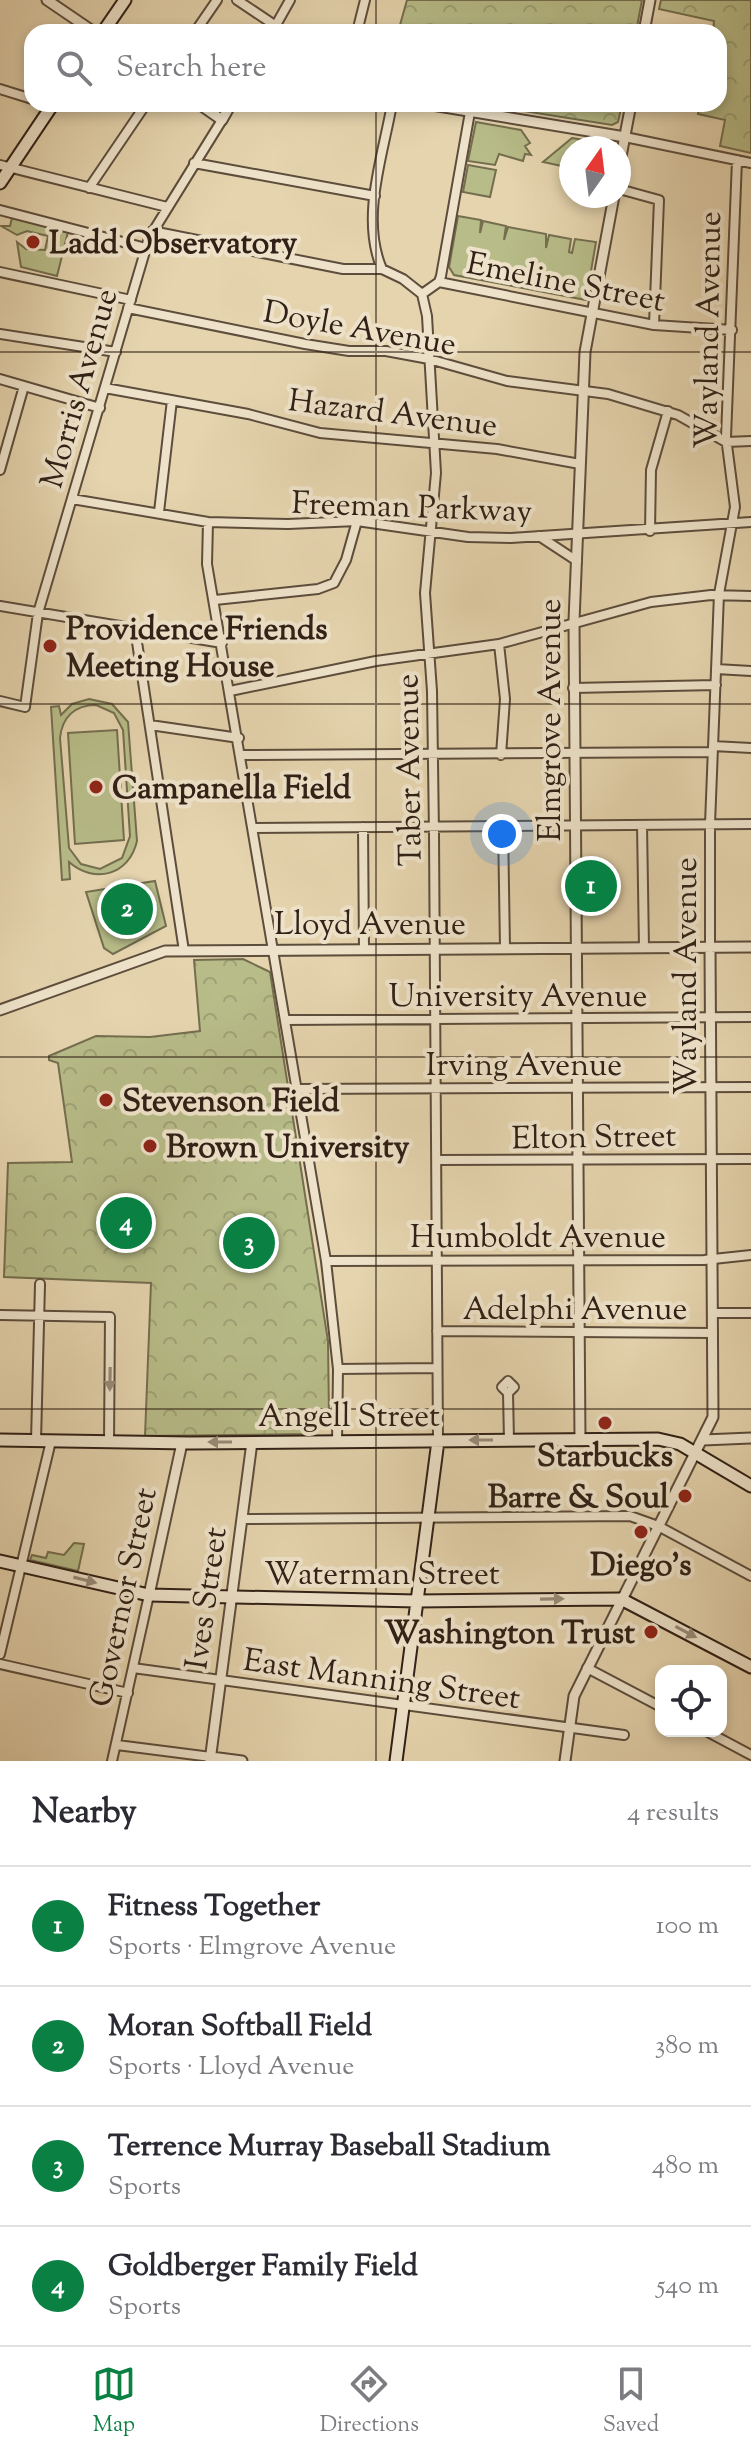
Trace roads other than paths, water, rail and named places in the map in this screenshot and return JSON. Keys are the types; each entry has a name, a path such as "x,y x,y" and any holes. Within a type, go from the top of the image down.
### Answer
{"main road":[{"path":"108,24 125,0"},
{"path":"0,183 5,166 46,112"},
{"name":"Angell Street","path":"0,1440 182,1443 663,1439 751,1486"},
{"path":"396,1761 438,1441"},
{"name":"Waterman Street","path":"0,1561 149,1595 418,1601 621,1599 751,1667"}],"street":[{"path":"47,0 82,24"},
{"path":"200,24 217,0"},
{"path":"237,0 268,24"},
{"path":"277,24 290,0"},
{"path":"359,24 365,0"},
{"path":"646,24 650,0"},
{"path":"0,89 24,96"},
{"path":"89,188 141,112"},
{"path":"210,112 222,120"},
{"name":"Morris Avenue","path":"0,701 25,707 38,613 152,231 226,112"},
{"path":"152,231 343,269 382,269 373,234 375,196 391,112"},
{"path":"422,294 439,282 470,112 619,136"},
{"path":"625,136 630,112"},
{"path":"631,138 751,163"},
{"name":"Wayland Avenue","path":"565,1761 574,1696 703,1440 713,1412 710,824 719,594 735,523 726,442 737,160"},
{"path":"194,163 298,183 337,186 375,196"},
{"path":"5,166 167,207"},
{"path":"631,192 659,200 654,325"},
{"name":"Elmgrove Avenue","path":"580,1440 574,621 584,391 592,312 612,208"},
{"path":"0,210 146,248"},
{"name":"Emeline Street","path":"382,269 403,279 422,294"},
{"name":"Doyle Avenue","path":"0,272 305,344 349,351 386,351 429,359 499,379 625,398 668,411 726,442"},
{"name":"Emeline Street","path":"439,282 654,325 732,330"},
{"name":"Taber Avenue","path":"422,294 436,473 425,593 433,755 438,1441"},
{"path":"0,334 116,352"},
{"path":"0,379 100,408"},
{"path":"0,470 24,386"},
{"name":"Hazard Avenue","path":"105,388 248,414 320,433 497,449 580,464"},
{"path":"159,512 172,400"},
{"path":"650,531 651,470 668,411"},
{"path":"726,442 751,441"},
{"name":"Freeman Parkway","path":"72,499 208,522 288,524 357,521 468,537 650,531 751,522"},
{"path":"215,600 318,589 334,583 346,560 357,521"},
{"path":"208,522 205,553 242,755 326,1261 338,1369 337,1442"},
{"path":"538,536 577,561"},
{"path":"230,691 429,653 499,644 651,602 719,594 751,596"},
{"path":"0,606 222,643"},
{"path":"135,629 184,951"},
{"path":"499,644 505,699 501,755"},
{"path":"716,669 751,671"},
{"path":"573,688 716,685"},
{"path":"150,725 239,738"},
{"path":"242,755 574,754 751,748"},
{"path":"254,828 751,824"},
{"path":"642,825 644,948"},
{"path":"503,826 505,948"},
{"path":"363,827 364,950"},
{"name":"Lloyd Avenue","path":"0,1010 158,951 751,947"},
{"name":"University Avenue","path":"286,1020 751,1017"},
{"name":"Irving Avenue","path":"297,1089 751,1087"},
{"name":"Elton Street","path":"437,1160 751,1159"},
{"name":"Humboldt Avenue","path":"326,1261 713,1260 751,1255"},
{"path":"36,1441 40,1284"},
{"path":"713,1313 751,1313"},
{"path":"0,1315 110,1317 109,1442"},
{"name":"Adelphi Avenue","path":"437,1331 713,1333"},
{"path":"338,1369 437,1368"},
{"path":"508,1393 509,1440"},
{"path":"703,1440 751,1438"},
{"path":"0,1654 51,1441"},
{"name":"Ives Street","path":"210,1759 252,1442"},
{"name":"Governor Street","path":"112,1761 182,1443"},
{"path":"242,1519 618,1516 658,1526 751,1576"},
{"path":"0,1664 128,1693"},
{"name":"East Manning Street","path":"133,1668 624,1735"},
{"path":"587,1668 655,1704"},
{"path":"717,1737 751,1755"},
{"path":"117,1745 242,1761"}],"place":[{"name":"Ladd Observatory","path":"33,242"},
{"name":"Providence Friends Meeting House","path":"50,646"},
{"name":"Campanella Field","path":"96,787"},
{"name":"Fitness Together","path":"591,886"},
{"name":"Moran Softball Field","path":"127,909"},
{"name":"Stevenson Field","path":"106,1100"},
{"name":"Brown University","path":"150,1146"},
{"name":"Goldberger Family Field","path":"126,1223"},
{"name":"Terrence Murray Baseball Stadium","path":"249,1243"},
{"name":"Starbucks","path":"605,1423"},
{"name":"Barre & Soul","path":"685,1496"},
{"name":"Diego's","path":"641,1532"},
{"name":"Washington Trust","path":"651,1632"}]}
